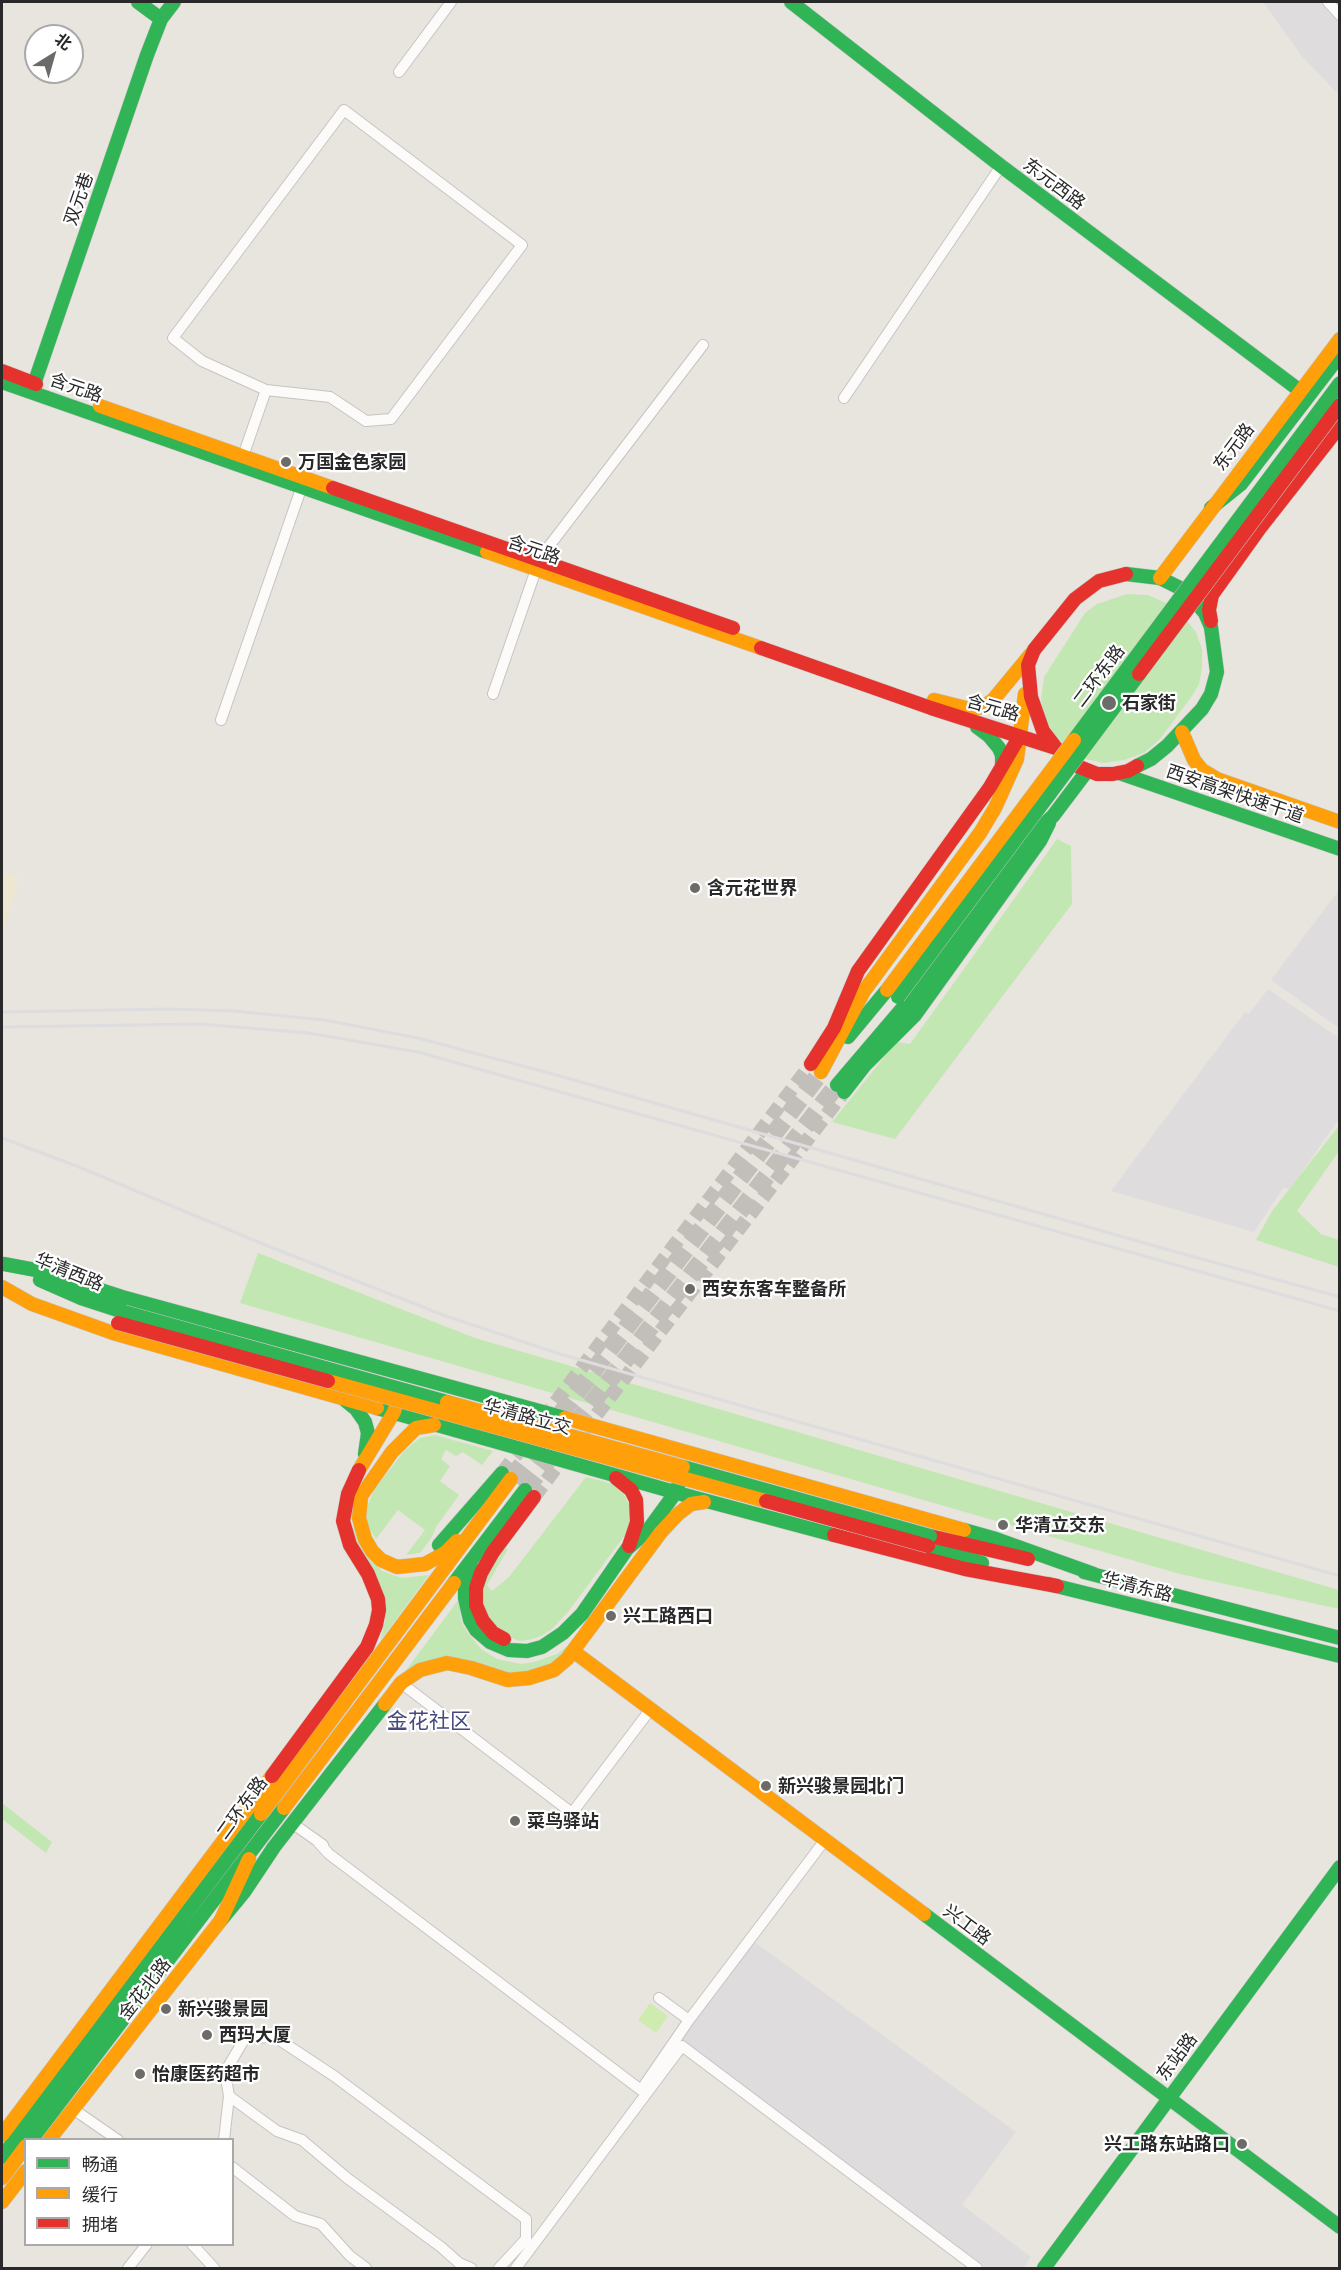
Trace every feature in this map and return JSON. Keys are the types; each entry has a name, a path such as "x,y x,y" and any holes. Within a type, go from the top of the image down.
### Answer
{"main road":[{"path":"138,2 161,19"},
{"name":"双元巷","path":"33,387 161,19 174,2"},
{"name":"东元西路","path":"791,2 1000,166 1299,390"},
{"name":"东元路","path":"1160,578 1299,390 1340,339"},
{"path":"1211,508 1241,484 1340,355"},
{"name":"含元路","path":"2,371 33,387 242,461 945,704 970,709 983,707 993,700 1034,650"},
{"name":"含元路","path":"2,382 33,387"},
{"name":"二环东路","path":"892,993 1340,383"},
{"name":"二环东路","path":"892,993 1340,405"},
{"path":"1260,528 1273,505 1340,416"},
{"path":"1028,675 1038,721 1056,748 1087,771 1104,774 1119,773 1151,759 1182,732 1207,702 1215,680 1216,656 1209,610 1212,595 1260,528 1340,426"},
{"name":"含元路","path":"242,461 302,486 537,564 965,719 1056,748"},
{"path":"816,1068 864,991 980,833 995,808 1017,759 1028,665 1034,650 1068,606 1086,589 1099,581 1126,574 1160,578 1189,594 1205,614 1211,627"},
{"path":"965,719 996,743 1002,755 995,808"},
{"name":"西安高架快速干道","path":"1182,732 1194,760 1202,770 1217,779 1340,822"},
{"path":"816,1068 858,971 990,787 1021,735"},
{"path":"892,993 841,1088 915,1015 1040,841 1053,816 1087,771"},
{"name":"西安高架快速干道","path":"1119,773 1340,849"},
{"path":"854,1062 906,1004 1032,835 1053,816"},
{"path":"816,1068 892,993"},
{"path":"3,1264 41,1271 122,1297 996,1539 1094,1574"},
{"name":"华清西路","path":"3,1264 121,1318"},
{"path":"2,1287 32,1304 113,1333 508,1445 692,1497 965,1569 1057,1586"},
{"name":"华清西路","path":"2,1287 121,1318"},
{"name":"华清路立交","path":"121,1318 929,1541"},
{"path":"359,1470 394,1412 405,1374"},
{"path":"173,1909 327,1703 361,1656 374,1632 379,1610 377,1594 350,1545 343,1521 348,1494 365,1455 368,1440 365,1422 353,1406 334,1395"},
{"path":"508,1445 520,1443 528,1414 522,1406"},
{"path":"444,1426 426,1425 416,1428 397,1446 361,1496 358,1507 360,1525 368,1545 376,1556 391,1565 409,1568 425,1564 445,1554 489,1509"},
{"path":"581,1465 576,1463 572,1457 580,1434 594,1427"},
{"path":"221,1920 244,1892 267,1855 401,1683 420,1670 447,1664 471,1668 502,1679 529,1678 554,1670 573,1651 676,1510 676,1492 690,1453"},
{"path":"479,1550 465,1582 468,1615 472,1625 484,1638 508,1650 522,1652 534,1650 559,1636 585,1610 627,1549 692,1497 706,1458"},
{"path":"597,1470 622,1482 634,1496 637,1521 627,1549"},
{"name":"二环东路","path":"2,2157 64,2084 240,1841 489,1509 507,1476 444,1542 423,1555 409,1558 391,1555 369,1538 360,1525"},
{"name":"二环东路","path":"32,2138 64,2084 98,2053 479,1550 529,1493 478,1580 475,1593 476,1605 488,1627 500,1637 520,1644 541,1640 553,1632 582,1598 609,1573"},
{"path":"676,1510 700,1502 720,1504"},
{"name":"华清东路","path":"929,1541 1094,1574 1340,1638"},
{"name":"华清东路","path":"929,1541 1057,1586 1340,1656"},
{"name":"兴工路","path":"573,1651 1340,2227"},
{"path":"173,1909 240,1841"},
{"name":"金花北路","path":"50,2138 221,1920 246,1870 252,1850"},
{"name":"东站路","path":"1044,2268 1340,1867"},
{"name":"金花北路","path":"2,2135 173,1909"},
{"path":"98,2053 145,2018"},
{"path":"2,2178 24,2149"},
{"path":"2,2202 24,2174"}],"street":[{"path":"399,72 451,2"},
{"path":"1328,2 1340,15"},
{"path":"344,110 522,245 391,419 366,421 330,397 266,390 202,361 172,338 344,110"},
{"path":"844,398 1000,166"},
{"path":"493,694 537,564 704,345"},
{"path":"242,461 266,390"},
{"path":"221,720 302,486"},
{"path":"401,1683 572,1813 650,1710"},
{"path":"292,1823 361,1870"},
{"path":"318,1842 329,1854 641,2090 689,2020 825,1840"},
{"path":"658,1998 689,2020"},
{"path":"224,2138 229,2096 225,2072 245,2038 275,2037 334,2076 526,2219 526,2239 499,2268"},
{"path":"516,2268 682,2046 977,2268"},
{"path":"229,2096 277,2132 302,2140 347,2178 441,2247 460,2266 471,2268"},
{"path":"73,2109 116,2138"},
{"path":"234,2169 295,2216 321,2223 350,2256 366,2268"},
{"path":"128,2268 145,2246"},
{"path":"194,2246 214,2268"}],"shaded area":[{"path":"1263,2 1339,2 1339,95 1301,55"},
{"path":"2,872 19,877 2,935"},
{"path":"1339,890 1339,1028 1271,980"},
{"path":"1268,989 1339,1038 1339,1119 1290,1189 1283,1188 1254,1232 1111,1191 1245,1012 1249,1014"},
{"path":"753,1941 1016,2132 962,2205 1031,2257 1023,2268 987,2268 679,2039"}],"green space":[{"path":"1127,594 1148,595 1177,608 1196,632 1202,649 1202,668 1199,684 1192,696 1160,739 1144,753 1124,760 1104,763 1085,759 1065,746 1054,735 1045,718 1041,700 1044,677 1085,613 1097,604"},
{"path":"1057,839 1071,846 1072,904 895,1139 832,1122 896,1042 910,1044"},
{"path":"1338,1127 1339,1151 1297,1211 1321,1234 1339,1240 1339,1267 1256,1240 1272,1211"},
{"path":"258,1253 475,1338 1339,1590 1339,1609 1180,1574 240,1303"},
{"path":"435,1435 493,1451 482,1465 463,1452 456,1456 446,1450 441,1459 450,1466 440,1481 459,1495 420,1553 406,1555 425,1530 398,1510 376,1539 368,1526 366,1509 374,1490 405,1450 420,1438"},
{"path":"586,1477 613,1484 622,1490 631,1516 628,1531 568,1612 552,1629 541,1636 519,1641 497,1632 481,1605 484,1582 504,1547 508,1549 487,1585 492,1591 509,1577"},
{"path":"352,1524 365,1552 382,1571 402,1578 429,1575 380,1641 385,1621 384,1601 353,1537"},
{"path":"459,1599 461,1621 468,1633 481,1649 497,1659 521,1664 534,1662 557,1654 576,1639 555,1663 537,1671 501,1674 466,1663 395,1685"},
{"path":"2,1803 52,1842 46,1853 2,1819"},
{"path":"650,2003 668,2016 656,2033 638,2020"}],"tunnel":[{"path":"543,1419 811,1064"},
{"path":"511,1479 821,1072"},
{"path":"525,1490 837,1085"},
{"path":"584,1431 844,1092"},
{"path":"502,1473 526,1442"},
{"path":"534,1497 567,1453"}],"railway":[{"path":"2,1012 169,1009 234,1011 324,1020 418,1038 560,1076 1340,1297"},
{"path":"2,1027 201,1024 308,1033 418,1052 1340,1311"},
{"path":"2,1138 443,1315 560,1354 1340,1576"}],"traffic: fast":[{"path":"138,2 161,19"},
{"path":"32,390 147,55 161,19 174,2"},
{"path":"791,2 1001,166 1299,390"},
{"path":"1211,508 1241,484 1340,355"},
{"path":"2,382 487,552"},
{"path":"1074,740 1340,383"},
{"path":"1126,574 1160,578 1182,589 1193,599 1205,613 1211,627 1217,672 1211,694 1202,709 1167,746 1151,759 1137,766"},
{"path":"898,997 1139,674"},
{"path":"977,727 999,748 1002,755 1002,769"},
{"path":"837,1085 906,1004 1032,835 1053,816 1087,771"},
{"path":"1119,773 1340,849"},
{"path":"844,1092 865,1065 915,1015 1040,841 1049,823"},
{"path":"848,1037 887,990"},
{"path":"4,1264 41,1271 122,1297 565,1418"},
{"path":"40,1280 81,1298 124,1312"},
{"path":"124,1312 447,1402"},
{"path":"345,1400 356,1409 365,1422 368,1433 365,1454"},
{"path":"377,1408 834,1535"},
{"path":"683,1467 930,1536"},
{"path":"439,1545 502,1473"},
{"path":"471,1566 465,1582 465,1598 470,1620 476,1630 490,1642 509,1650 527,1651 542,1647 563,1633 582,1614 627,1549 649,1529 676,1492 679,1483"},
{"path":"454,1583 525,1490"},
{"path":"964,1530 1094,1574"},
{"path":"928,1546 982,1563"},
{"path":"1084,1572 1340,1638"},
{"path":"1048,1584 1340,1656"},
{"path":"221,1920 244,1892 274,1847 385,1704"},
{"path":"33,2138 284,1808"},
{"path":"2,2157 261,1814"},
{"path":"1044,2268 1340,1867"},
{"path":"924,1914 1340,2227"}],"traffic: slow":[{"path":"1160,578 1340,339"},
{"path":"100,406 333,488"},
{"path":"487,552 761,648"},
{"path":"934,700 970,709 983,707 993,700 1031,654"},
{"path":"821,1072 864,991 980,833 995,808 1017,759 1025,694"},
{"path":"1182,732 1194,760 1202,770 1217,779 1340,822"},
{"path":"887,990 1074,740"},
{"path":"2,1287 32,1304 113,1333 377,1408"},
{"path":"328,1381 766,1501"},
{"path":"359,1470 394,1412 397,1402"},
{"path":"447,1402 683,1467"},
{"path":"565,1418 964,1530"},
{"path":"434,1425 416,1428 392,1452 361,1496 359,1518 365,1539 372,1551 381,1560 397,1567 425,1564 445,1553 457,1541"},
{"path":"261,1814 511,1479"},
{"path":"678,1514 691,1504 704,1502"},
{"path":"385,1704 401,1683 420,1670 447,1663 508,1680 529,1678 554,1670 567,1659 661,1532 678,1514"},
{"path":"284,1808 454,1583"},
{"path":"573,1651 924,1914"},
{"path":"2,2135 272,1776"},
{"path":"51,2138 221,1920 249,1859"},
{"path":"2,2178 24,2149"},
{"path":"2,2202 24,2174"}],"traffic: jam":[{"path":"2,371 36,384"},
{"path":"1139,674 1340,405"},
{"path":"1211,621 1209,610 1212,595 1260,528 1340,426"},
{"path":"333,488 733,628"},
{"path":"1126,574 1099,581 1075,599 1034,650 1028,665 1031,697 1043,731 1056,748 1077,766 1097,774 1113,774 1128,771 1137,766"},
{"path":"761,648 931,708 1056,748"},
{"path":"811,1064 834,1028 858,971 990,787 1018,739"},
{"path":"118,1323 328,1381"},
{"path":"272,1776 367,1647 376,1625 379,1610 378,1599 368,1574 350,1545 343,1521 348,1494 359,1470"},
{"path":"616,1478 631,1490 636,1500 637,1522 629,1546"},
{"path":"504,1639 493,1633 483,1621 476,1605 476,1588 481,1573 493,1552 534,1497"},
{"path":"766,1501 928,1546"},
{"path":"834,1535 965,1569 1057,1586"},
{"path":"930,1536 1028,1559"}],"place":[{"name":"万国金色家园","path":"286,462"},
{"name":"石家街","path":"1109,703"},
{"name":"含元花世界","path":"695,888"},
{"name":"西安东客车整备所","path":"690,1289"},
{"name":"华清立交东","path":"1003,1525"},
{"name":"兴工路西口","path":"611,1616"},
{"name":"新兴骏景园北门","path":"766,1786"},
{"name":"菜鸟驿站","path":"515,1821"},
{"name":"新兴骏景园","path":"166,2009"},
{"name":"西玛大厦","path":"207,2035"},
{"name":"怡康医药超市","path":"140,2074"},
{"name":"兴工路东站路口","path":"1242,2144"}],"district":[{"name":"金花社区","path":"429,1721"}]}
